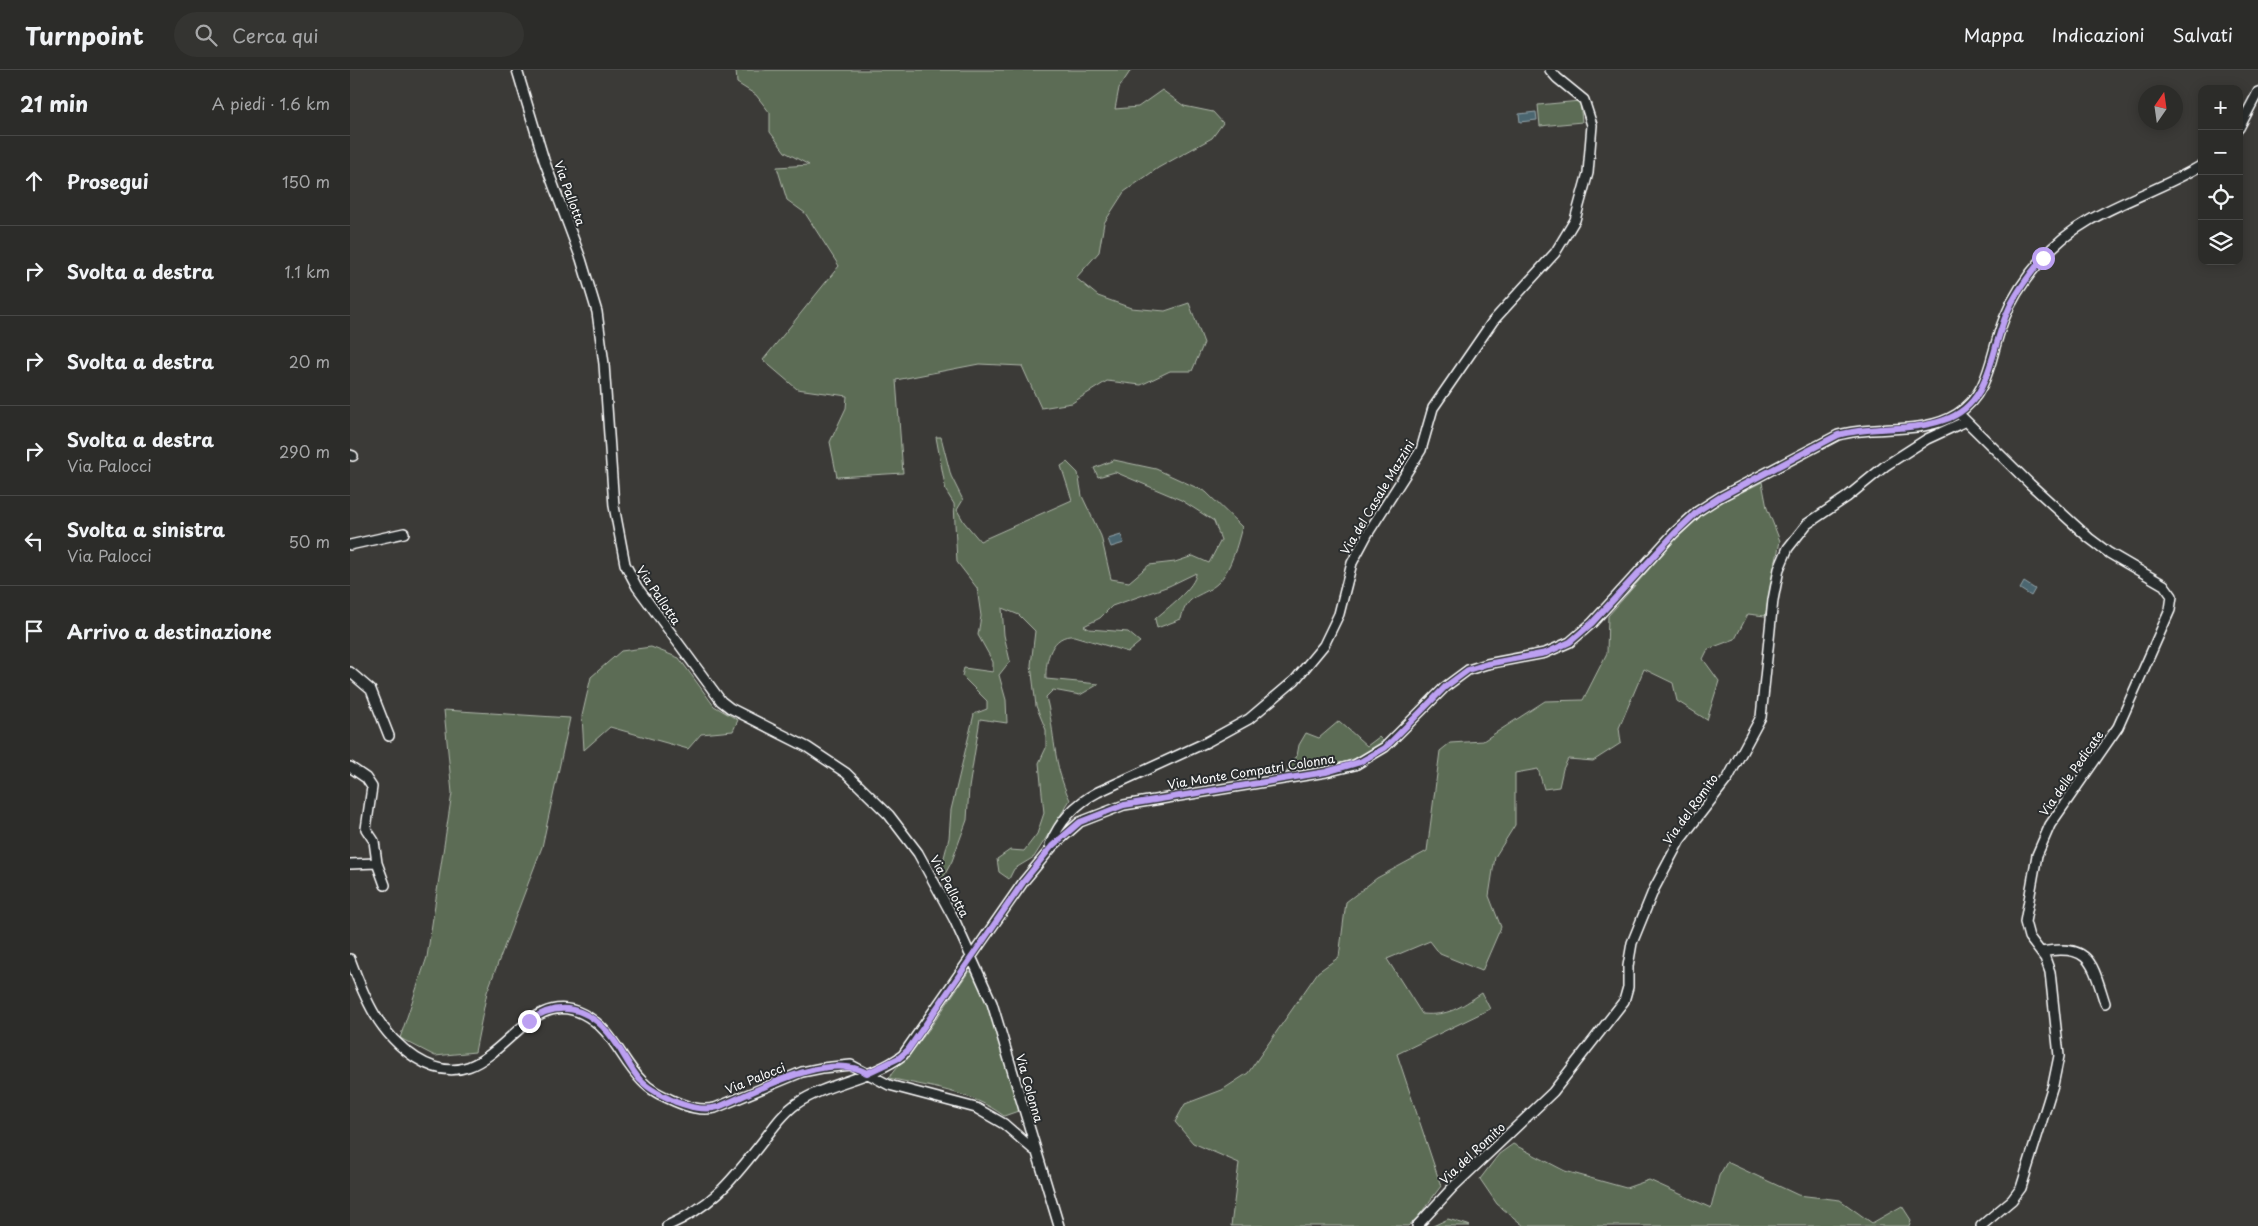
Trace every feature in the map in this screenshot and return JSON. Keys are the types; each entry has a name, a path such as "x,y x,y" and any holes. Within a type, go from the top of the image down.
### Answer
{"street":[{"name":"Via Pallotta","path":"517,70 541,151 587,277 597,312 604,364 614,506 622,553 630,577 721,701 730,708 827,759 860,785 889,815 927,868 954,919 971,959"},
{"name":"Via del Casale Mazzini","path":"1048,852 1059,825 1082,802 1098,792 1206,742 1249,719 1290,686 1321,650 1339,614 1348,575 1356,553 1421,450 1434,406 1493,321 1558,250 1575,220 1588,173 1592,122 1584,100 1550,70"},
{"path":"2243,120 2258,92"},
{"name":"Via Monte Compatri Colonna","path":"667,1226 696,1212 719,1194 794,1106 812,1095 892,1062 905,1053 1024,881 1048,852 1080,822 1120,806 1332,771 1360,762 1393,742 1445,687 1468,670 1487,664 1546,653 1573,640 1592,623 1687,520 1715,500 1838,435 1928,424 1947,419 1959,413 1976,398 1982,388 2000,329 2010,305 2030,274 2054,246 2085,223 2198,167"},
{"name":"Via delle Pedicate","path":"1959,413 2036,490 2089,538 2109,553 2160,582 2168,589 2173,598 2170,610 2118,727 2050,825 2042,842 2025,918 2027,933 2048,965 2052,982 2059,1046 2055,1077 2020,1190 1981,1226"},
{"name":"Via del Romito","path":"1417,1226 1453,1187 1553,1092 1624,1001 1628,987 1628,966 1632,943 1654,889 1680,840 1728,778 1761,718 1774,594 1783,557 1793,540 1807,524 1891,462 1927,439 1966,421"},
{"path":"350,545 404,533"},
{"path":"350,672 371,690 389,736"},
{"path":"350,767 366,778 372,787 366,827 374,841 377,863 385,886"},
{"path":"350,864 377,863"},
{"path":"2041,952 2071,951 2088,958 2093,965 2105,1003"},
{"name":"Via Palocci","path":"350,959 368,1004 385,1031 408,1052 439,1069 456,1070 476,1064 494,1053 533,1018 548,1010 563,1008 582,1013 604,1028 635,1073 646,1085 664,1096 695,1108 718,1107 798,1074 818,1068 848,1065 889,1085 942,1097 976,1108 999,1121 1035,1150"},
{"name":"Via Colonna","path":"971,959 992,1003 1059,1226"}],"green space":[{"path":"736,70 1131,70 1119,88 1115,109 1138,107 1162,90 1184,106 1213,112 1223,123 1212,138 1158,168 1124,192 1104,223 1099,252 1076,278 1098,296 1131,308 1165,311 1189,303 1204,343 1192,371 1170,371 1141,385 1107,381 1072,403 1041,408 1022,366 979,364 896,380 903,473 837,477 830,442 846,408 847,396 797,389 763,360 839,266 805,213 787,200 777,167 809,165 785,152 770,132 770,113 756,95 737,83"},
{"path":"1580,101 1582,122 1540,126 1538,105"},
{"path":"936,437 941,437 951,476 963,500 957,510 964,522 980,541 1072,500 1061,466 1067,462 1078,473 1082,496 1101,536 1111,579 1129,582 1149,565 1175,562 1193,556 1209,563 1221,540 1214,521 1181,500 1115,472 1098,477 1094,468 1114,460 1156,469 1206,492 1242,527 1234,556 1224,576 1213,587 1196,596 1187,604 1181,619 1157,628 1155,619 1186,591 1195,579 1196,573 1169,586 1112,606 1100,618 1084,626 1089,629 1128,632 1140,642 1128,652 1074,636 1066,636 1060,639 1051,650 1047,664 1046,679 1099,684 1080,695 1053,690 1046,697 1060,774 1070,800 1034,857 1014,869 1009,879 999,872 997,859 1010,850 1024,851 1037,834 1044,813 1039,763 1046,748 1046,730 1036,706 1031,665 1035,631 1019,615 1002,608 1004,635 1010,661 999,675 1006,700 1007,723 980,719 969,788 967,820 952,861 942,880 940,873 949,838 951,810 974,714 987,709 987,701 962,676 964,668 993,672 993,662 978,635 981,616 977,588 957,562 954,504 946,491"},
{"path":"1762,482 1767,508 1780,541 1765,616 1748,614 1735,639 1708,649 1703,659 1719,681 1707,720 1677,701 1673,683 1644,669 1619,728 1621,743 1593,761 1568,759 1563,769 1559,787 1544,789 1538,769 1515,773 1515,825 1495,857 1489,896 1501,927 1482,971 1440,954 1430,941 1387,959 1422,1014 1440,1014 1454,1010 1482,993 1490,1009 1397,1054 1441,1186 1418,1217 1408,1226 1231,1226 1239,1163 1193,1143 1175,1122 1185,1104 1222,1090 1248,1073 1318,972 1339,957 1346,902 1377,878 1427,851 1440,751 1450,743 1483,741 1545,701 1583,700 1607,653 1608,616 1673,542 1708,509"},
{"path":"651,647 679,658 714,706 738,720 733,731 701,734 688,749 610,727 584,750 582,716 591,677 621,651"},
{"path":"444,710 570,718 542,847 487,992 475,1052 435,1056 400,1038 427,957 452,793"},
{"path":"1339,721 1367,746 1379,737 1384,742 1362,755 1338,764 1287,772 1289,762 1297,756 1299,745 1306,733 1319,738"},
{"path":"969,971 973,973 982,987 1021,1110 1004,1116 963,1095 889,1078 921,1040"},
{"path":"1513,1144 1565,1171 1626,1188 1649,1180 1711,1208 1719,1176 1727,1162 1798,1195 1840,1200 1872,1223 1902,1206 1911,1220 1909,1226 1524,1226 1497,1204 1480,1179 1499,1154"},
{"path":"1448,1219 1468,1225 1470,1226 1433,1226"}],"water":[{"path":"1536,112 1537,120 1520,122 1519,114"},
{"path":"1121,535 1124,543 1111,547 1108,539"},
{"path":"2024,582 2035,589 2031,596 2020,589"}],"route":[{"path":"529,1021 548,1010 556,1008 576,1010 582,1013 595,1020 604,1028 629,1065 646,1085 655,1092 681,1104 702,1109 718,1107 810,1070 848,1065 867,1073 892,1062 908,1050 1032,870 1057,841 1075,825 1097,814 1124,805 1326,772 1366,760 1389,745 1445,687 1468,670 1487,664 1546,653 1567,644 1592,623 1687,520 1715,500 1838,435 1928,424 1947,419 1963,410 1976,398 1984,386 2007,312 2022,285 2043,258"}]}
